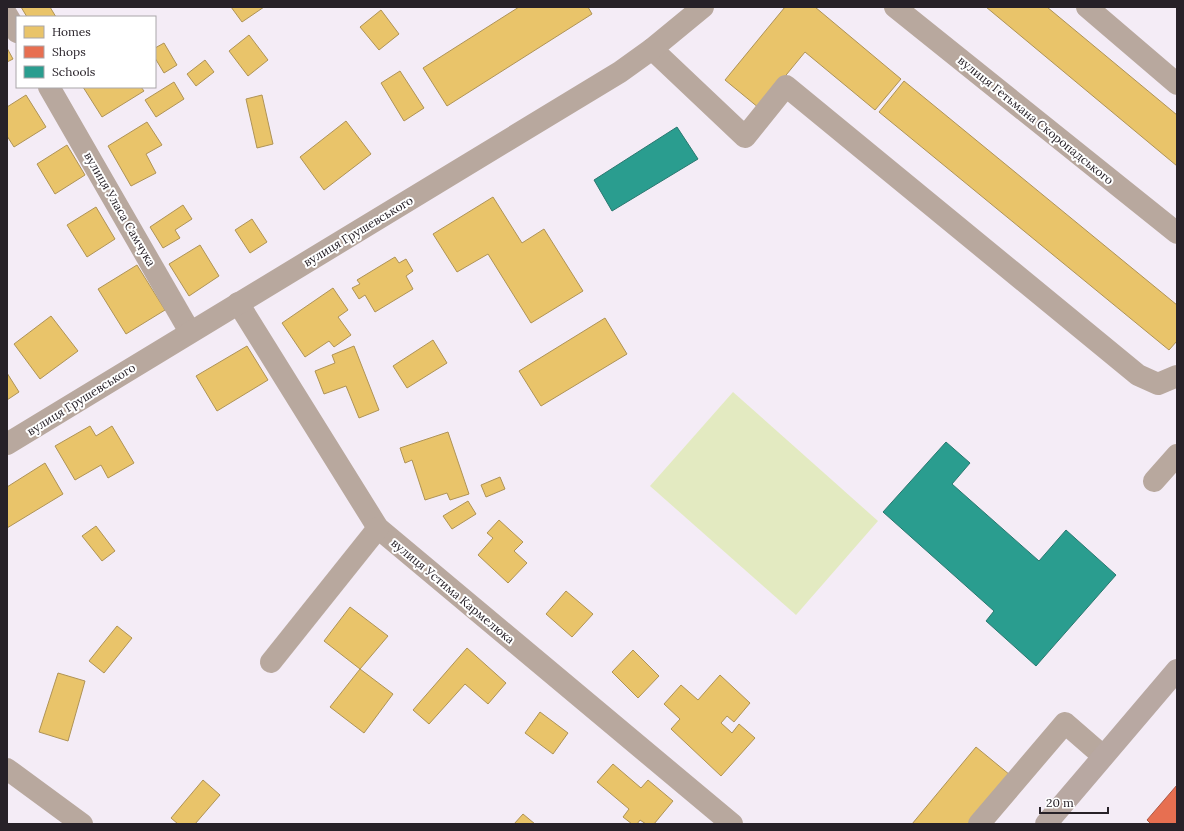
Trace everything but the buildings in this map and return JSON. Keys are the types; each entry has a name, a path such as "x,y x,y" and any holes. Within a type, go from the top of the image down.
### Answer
{"main road":[{"path":"1046,824 1177,670"}],"street":[{"name":"вулиця Грушевського","path":"7,444 620,72 652,49 703,7"},
{"name":"вулиця Гетьмана Скоропадського","path":"895,7 1177,233"},
{"path":"1087,7 1177,84"},
{"path":"7,15 16,30"},
{"path":"652,49 745,137 786,86 1138,375 1158,384 1177,376"},
{"name":"вулиця Уласа Самчука","path":"50,88 190,332"},
{"name":"вулиця Устима Кармелюка","path":"238,303 378,528 732,824"},
{"path":"1154,481 1177,455"},
{"path":"271,662 378,528"},
{"path":"979,824 1065,724 1103,756"},
{"path":"7,769 82,824"}],"green space":[{"path":"733,392 878,521 796,615 650,486"}]}
